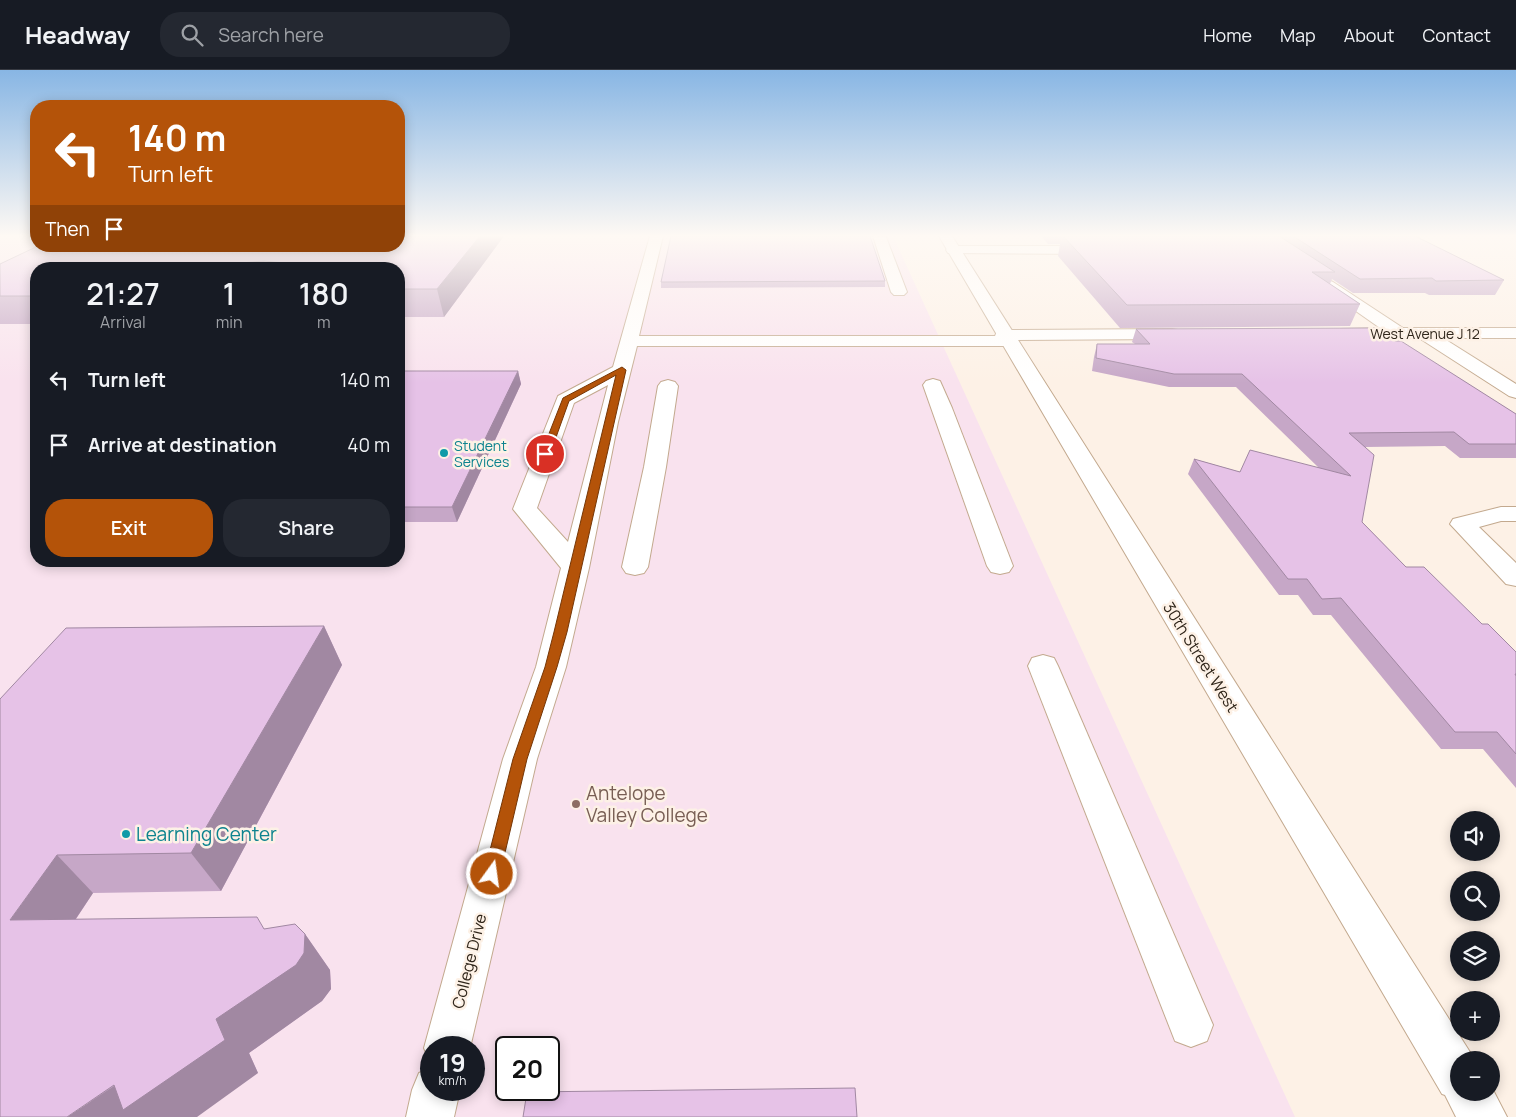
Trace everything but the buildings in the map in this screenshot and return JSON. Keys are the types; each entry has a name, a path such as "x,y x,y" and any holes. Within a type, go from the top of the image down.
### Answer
{"main road":[{"name":"College Drive","path":"450,1036 520,759 551,667 622,370 639,329 648,285"},
{"path":"896,285 899,292"},
{"name":"30th Street West","path":"972,285 996,331 1450,1062"},
{"path":"1327,285 1399,333"},
{"path":"639,329 1190,334"},
{"path":"1423,333 1516,392"},
{"name":"West Avenue J 12","path":"1330,334 1516,333"},
{"path":"576,568 525,509 566,400 622,370"},
{"path":"933,385 964,464 978,514 1000,566"},
{"path":"636,567 668,386"},
{"path":"1516,514 1501,514 1462,524 1516,578"},
{"path":"1043,666 1191,1025"},
{"path":"430,1117 434,1101"},
{"path":"1473,1101 1483,1117"}],"shaded area":[{"name":"Antelope Valley College","path":"0,285 30,285 30,567 405,567 405,285 915,285 1295,1117 0,1117"}],"place":[{"name":"Student Services","path":"444,453"},
{"name":"Antelope Valley College","path":"576,804"},
{"name":"Learning Center","path":"126,834"}],"route":[{"path":"492,874 520,759 551,667 576,568 608,422 622,370 566,400 545,454"}]}
